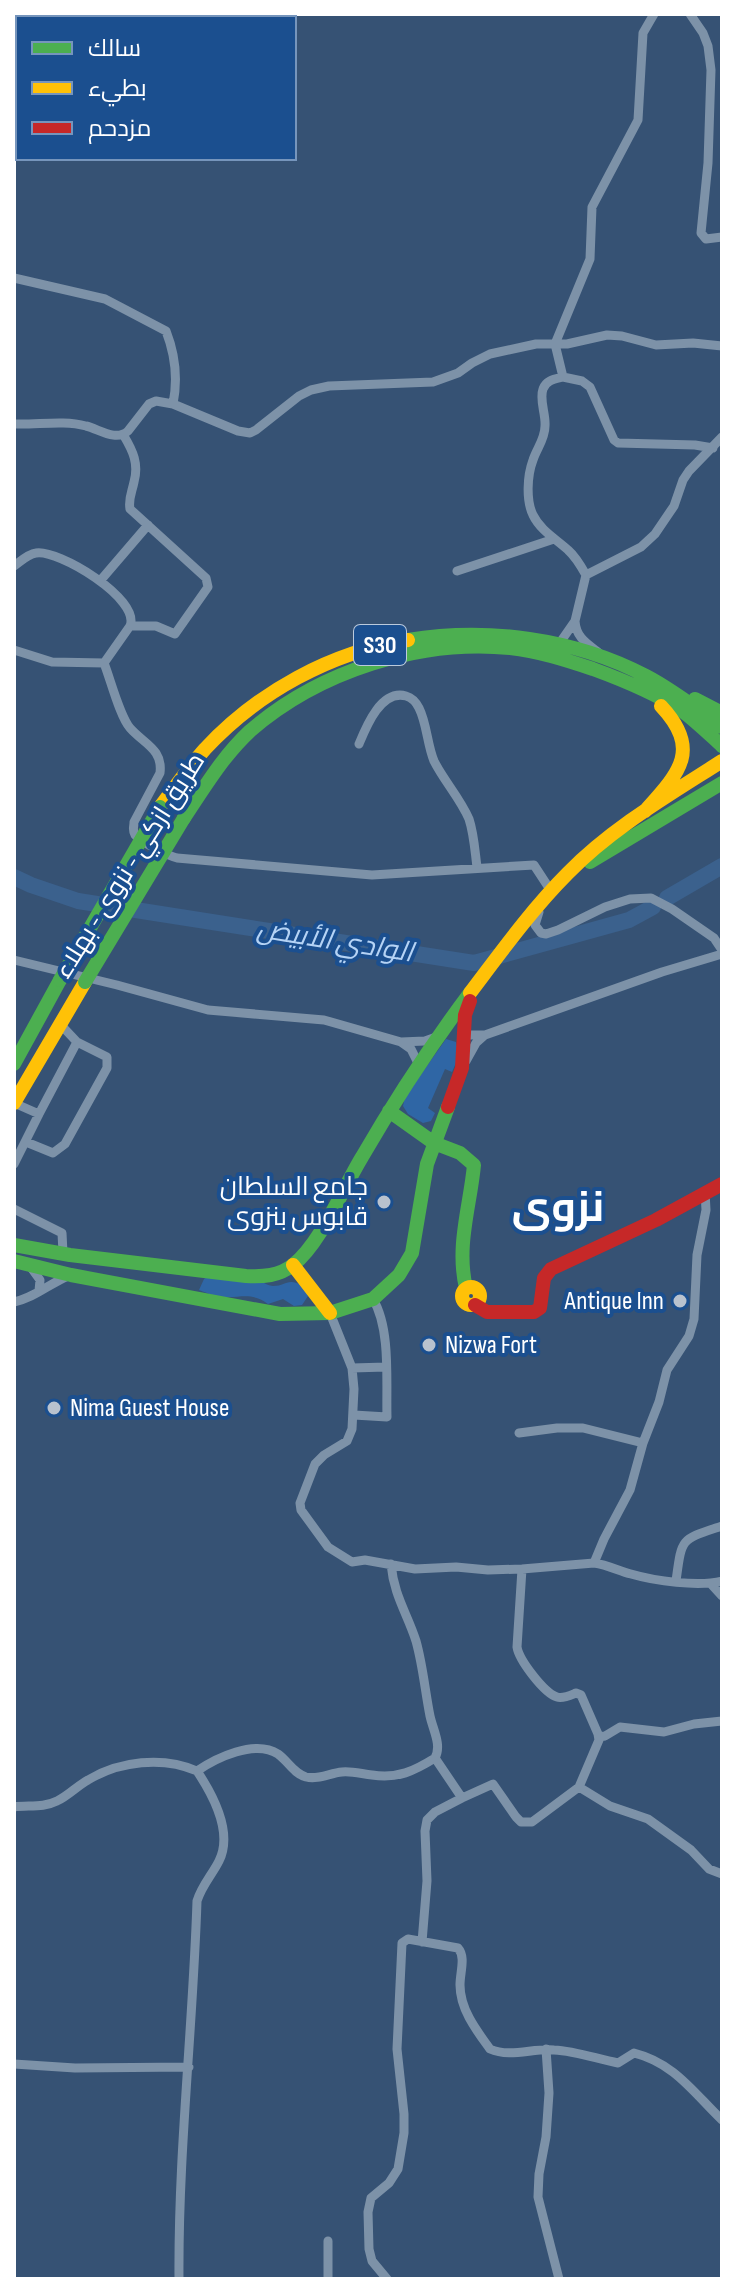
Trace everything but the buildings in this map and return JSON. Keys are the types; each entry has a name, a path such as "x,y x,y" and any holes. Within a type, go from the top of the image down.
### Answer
{"street":[{"path":"563,377 555,344 590,259 592,207 638,120 643,33 654,14"},
{"path":"690,14 708,46 711,70 708,163 701,233 706,239 722,237"},
{"path":"711,70 722,68"},
{"path":"14,278 105,299 166,331 177,385 173,404"},
{"path":"14,424 67,423 84,425 117,437 124,436 149,404 156,401 173,404 250,433 311,390 329,386 433,382 458,373 490,354 536,344 574,343 607,335 656,345 693,343 722,346"},
{"path":"607,659 580,638 576,630 575,621 586,575 570,551 539,524 529,504 532,461 544,437 546,424 542,397 544,387 548,381 563,377 582,381 590,387 618,443 713,448"},
{"path":"124,436 136,459 136,473 128,504 130,509 206,578 208,587 175,634 156,626 130,626"},
{"path":"586,575 648,541 674,506 689,471 722,437"},
{"path":"100,581 148,525"},
{"path":"457,571 554,539"},
{"path":"14,566 33,553 42,552 78,567 124,602 133,619 104,663"},
{"path":"559,644 575,621"},
{"name":"طريق ازكي - نزوى - بهلاء","path":"14,1064 160,807 186,771 244,713 292,681 335,659 385,643 456,633 507,635 559,644 607,659 651,679 722,727"},
{"name":"طريق ازكي - نزوى - بهلاء","path":"14,1103 184,818 223,761 259,724 344,674 419,652 453,648 509,648 564,659 617,678 660,698 691,718 722,746"},
{"path":"14,650 52,662 104,663"},
{"path":"104,663 128,726 154,748 161,765 133,829 136,836 171,856 372,875 534,865 551,891"},
{"path":"617,678 670,714 680,728 684,746 675,777 645,811"},
{"path":"651,679 722,713"},
{"path":"359,744 379,706 392,697 402,695 416,703 436,764 470,822 477,867"},
{"path":"14,1245 166,1268 261,1276 281,1272 293,1265 317,1235 389,1111 439,1036 551,891 601,845 645,811 722,761"},
{"path":"566,876 722,783"},
{"path":"14,960 208,1010 324,1020 401,1042 425,1041 450,1032 485,1035 722,952 714,938 651,898 630,899 605,907 558,930 541,933 535,921 551,891"},
{"path":"462,1068 467,1006 478,982"},
{"path":"26,1142 53,1153 65,1144 107,1068 107,1057 77,1042 61,1025"},
{"path":"14,1261 71,1275 280,1314 330,1313 373,1299 410,1261 416,1242 427,1164 462,1068 476,1043 485,1035"},
{"path":"14,1164 77,1042"},
{"path":"401,1042 411,1049 419,1065"},
{"path":"14,1103 39,1114"},
{"path":"389,1111 434,1143 470,1159 474,1165 461,1271 466,1288 480,1291 480,1300 475,1305 487,1312 534,1312 540,1308 544,1278 551,1269 656,1220 722,1184"},
{"path":"594,1563 630,1490 667,1370 689,1336 694,1319 697,1255 706,1210 705,1192"},
{"path":"14,1209 62,1233 63,1253"},
{"path":"293,1265 330,1313 352,1368 352,1429 347,1441 315,1464 301,1497 301,1510 328,1547 352,1562 365,1560 415,1569 522,1569 594,1563 633,1575 711,1584 722,1581"},
{"path":"30,1266 40,1280 39,1291"},
{"path":"14,1302 27,1300 71,1275"},
{"path":"354,1415 387,1417 383,1326 373,1299"},
{"path":"352,1368 386,1367"},
{"path":"519,1433 583,1428 643,1443"},
{"path":"676,1581 680,1550 689,1538 722,1526"},
{"path":"197,1771 236,1752 264,1749 277,1754 302,1776 312,1778 346,1771 397,1777 435,1758 439,1746 419,1652 397,1597 391,1564"},
{"path":"422,1942 427,1881 425,1825 431,1815 493,1784 516,1817 526,1824 532,1822 579,1787 599,1737 581,1695 555,1696 518,1656 522,1569"},
{"path":"711,1584 722,1596"},
{"path":"599,1737 620,1727 664,1732 722,1721"},
{"path":"435,1758 462,1798"},
{"path":"14,1807 38,1807 57,1801 89,1779 120,1765 167,1762 197,1771 222,1823 225,1836 223,1849 197,1901 181,2171 179,2279"},
{"path":"579,1787 610,1806 648,1819 691,1850 709,1869 722,1874"},
{"path":"387,2279 372,2261 369,2249 369,2204 376,2192 395,2176 404,2133 396,2035 402,1943 408,1939 462,1951 461,2003 495,2052 558,2050 618,2063 634,2053 669,2067 722,2120"},
{"path":"546,2049 549,2093 538,2197 559,2279"},
{"path":"14,2064 75,2068 189,2067"},
{"path":"328,2241 328,2279"}],"shaded area":[{"path":"446,1039 456,1042 459,1056 452,1072 445,1069 428,1108 435,1113 431,1121 423,1123 408,1114 403,1106 405,1097"},
{"path":"209,1276 273,1286 294,1282 304,1286 308,1296 302,1305 294,1306 283,1299 268,1304 252,1297 217,1296 199,1290"}],"waterway":[{"name":"الوادي الأبيض","path":"667,898 722,866"},
{"name":"الوادي الأبيض","path":"14,877 78,901 474,963 629,920 653,907"}],"traffic: fast":[{"path":"408,640 468,635 560,644 618,663 656,681 722,727"},
{"path":"184,818 231,751 277,710 339,676 406,654 441,649 520,649 593,669 638,687 681,710 722,746"},
{"path":"695,699 722,713"},
{"path":"590,862 722,783"},
{"path":"60,980 160,807"},
{"path":"85,982 184,818"},
{"path":"14,1064 60,980"},
{"path":"14,1245 70,1255 246,1276 271,1275 288,1269 313,1243 387,1115 470,993"},
{"path":"14,1261 71,1275 280,1314 330,1313 373,1299 399,1275 412,1253 427,1164 448,1107"},
{"path":"389,1111 434,1143 460,1153 474,1165 462,1257 466,1288"}],"traffic: slow":[{"path":"160,807 205,749 226,728 272,693 351,654 408,640"},
{"path":"645,811 676,773 683,749 681,736 661,706"},
{"path":"470,993 529,916 585,857 642,813 722,761"},
{"path":"14,1103 85,982"},
{"path":"293,1265 330,1313"},
{"path":"467,1287 475,1287 480,1296 478,1303 467,1305 462,1300 462,1292 467,1287"}],"traffic: jam":[{"path":"448,1107 462,1068 465,1015 470,1001"},
{"path":"475,1305 487,1312 534,1312 540,1308 544,1278 551,1269 656,1220 722,1184"}],"place":[{"name":"جامع السلطان قابوس بنزوى","path":"384,1202"},
{"name":"Antique Inn","path":"680,1301"},
{"name":"Nizwa Fort","path":"429,1345"},
{"name":"Nima Guest House","path":"54,1408"}],"district":[{"name":"نزوى","path":"558,1208"}]}
